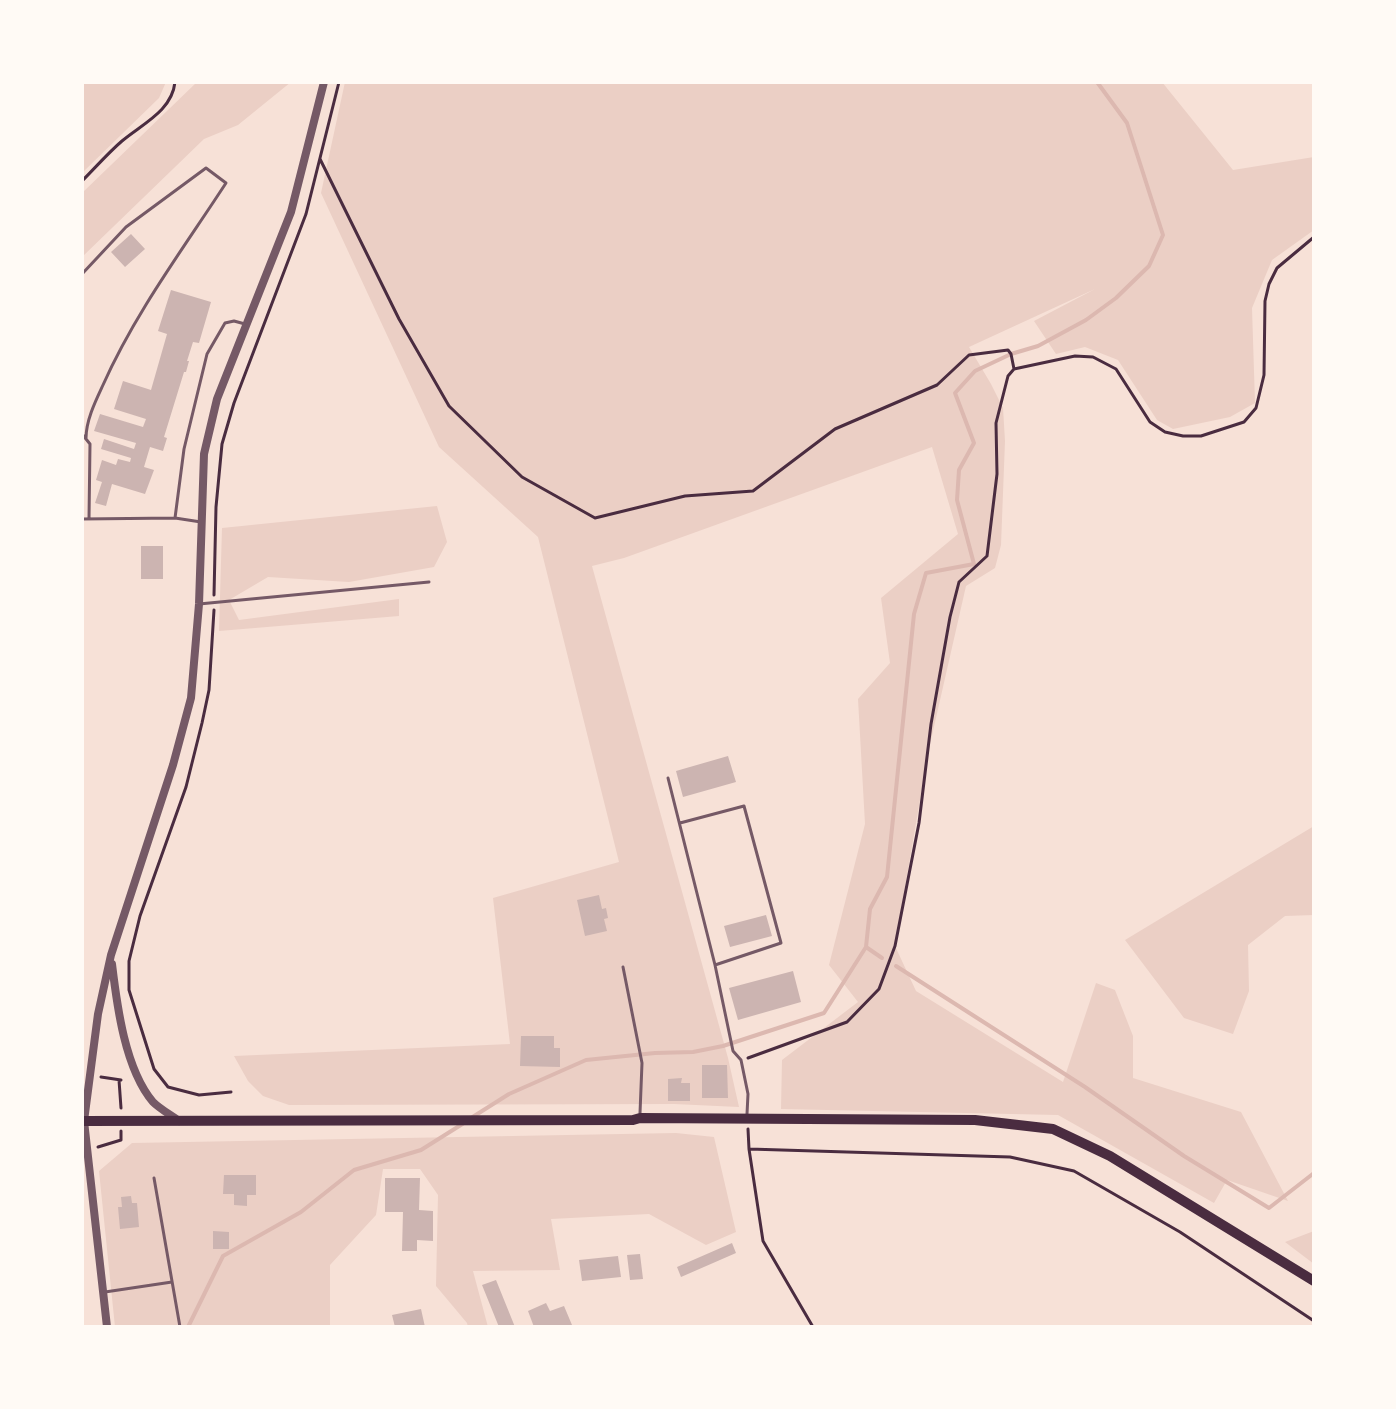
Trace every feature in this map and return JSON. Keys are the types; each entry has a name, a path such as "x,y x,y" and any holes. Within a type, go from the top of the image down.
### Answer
{"main road":[{"path":"83,1121 975,1120 1053,1129 1110,1156 1314,1281"}],"street":[{"path":"107,1327 83,1121 98,1014 111,955 173,765 191,698 199,604 204,454 217,399 291,212 324,82"},
{"path":"111,955 117,1012 132,1063 154,1103 179,1121"}],"lane":[{"path":"82,274 126,227 206,168 226,183 117,354 96,399 86,438"},
{"path":"175,518 184,449 207,354 225,323 234,321 246,325"},
{"path":"82,434 90,444 89,519"},
{"path":"82,519 175,518 201,522"},
{"path":"199,604 429,582"},
{"path":"668,778 715,965 732,1048 741,1060 748,1094 747,1119"},
{"path":"680,823 744,806 781,943 715,965"},
{"path":"623,967 642,1063 640,1118"},
{"path":"154,1178 180,1327"},
{"path":"102,1293 172,1282"}],"path":[{"path":"82,181 123,140 162,110 175,82"},
{"path":"231,1092 199,1095 168,1087 154,1069 129,990 129,961 140,916 186,787 209,690 216,507 222,444 234,403 306,214 339,82"},
{"path":"320,159 399,319 449,406 522,477 595,518 685,496 753,491 835,429 937,385 969,355 1008,350 1014,369"},
{"path":"741,1060 847,1022 879,989 895,946 919,823 931,724 950,617 959,582 987,556 997,474 996,423 1008,376 1014,369 1075,356 1093,357 1116,369 1150,422 1165,432 1201,436 1244,422 1256,408 1264,375 1265,301 1269,284 1277,268 1314,237"},
{"path":"90,1075 119,1080 139,1078 154,1069"},
{"path":"87,1148 121,1140 119,1080"},
{"path":"747,1119 763,1241 813,1327"},
{"path":"749,1149 1010,1157 1074,1171 1180,1232 1314,1321"}],"shaded area":[{"path":"82,82 166,82 159,98 82,173"},
{"path":"197,82 291,82 238,125 204,139 82,257 82,193"},
{"path":"345,82 1162,82 1233,170 1314,157 1314,230 1272,260 1252,308 1255,403 1230,417 1173,429 1157,420 1118,360 1085,347 1056,354 1034,321 1095,289 969,347 1003,408 1005,441 1001,545 995,568 966,586 928,753 895,946 916,991 1063,1082 1096,983 1115,990 1133,1036 1133,1078 1241,1112 1288,1201 1227,1180 1214,1203 1058,1115 781,1109 782,1060 858,1002 829,965 865,824 858,699 890,663 881,598 958,534 932,447 624,558 592,566 739,1107 674,1104 289,1105 263,1096 248,1081 234,1056 510,1044 493,898 619,862 538,537 439,447 321,193"},
{"path":"437,506 447,542 434,567 349,582 268,577 229,600 239,620 399,599 399,616 219,631 222,528"},
{"path":"1314,826 1314,915 1285,916 1248,945 1249,991 1233,1034 1184,1018 1125,940"},
{"path":"676,1133 714,1137 736,1232 706,1245 649,1214 551,1219 560,1270 473,1271 488,1327 468,1327 436,1286 438,1195 420,1169 383,1169 376,1215 330,1265 330,1327 115,1327 99,1171 132,1143"},
{"path":"1314,1231 1314,1264 1285,1242"}],"building":[{"path":"131,234 145,249 125,267 111,252"},
{"path":"171,290 211,302 199,343 193,342 164,437 167,438 163,451 150,447 144,467 154,470 145,494 112,484 106,506 95,503 102,482 96,480 102,460 116,465 118,459 130,462 131,458 101,449 104,439 134,449 136,443 94,431 100,414 143,427 146,419 114,409 123,381 151,390 167,334 158,331"},
{"path":"141,546 163,546 163,579 141,579"},
{"path":"728,756 736,782 683,797 676,771"},
{"path":"599,895 602,909 606,908 608,918 604,919 607,931 585,936 577,900"},
{"path":"766,915 772,936 730,947 724,926"},
{"path":"793,971 801,1002 738,1020 729,988"},
{"path":"521,1036 554,1036 554,1048 560,1048 560,1067 520,1066"},
{"path":"702,1065 727,1065 728,1098 702,1098"},
{"path":"682,1078 681,1083 690,1083 690,1101 668,1101 668,1079"},
{"path":"224,1175 256,1175 256,1195 247,1195 247,1206 234,1205 234,1194 223,1194"},
{"path":"385,1178 420,1178 419,1210 433,1211 433,1241 417,1240 417,1251 402,1251 403,1212 385,1212"},
{"path":"131,1196 132,1203 137,1203 139,1227 120,1229 118,1207 122,1207 121,1197"},
{"path":"213,1231 229,1232 229,1249 213,1249"},
{"path":"732,1243 736,1253 681,1277 677,1267"},
{"path":"640,1254 643,1279 630,1280 627,1255"},
{"path":"618,1256 621,1277 582,1281 579,1260"},
{"path":"496,1280 515,1327 499,1327 482,1285"},
{"path":"546,1303 550,1311 564,1306 572,1325 534,1327 528,1311"},
{"path":"421,1309 425,1327 395,1327 392,1315"}],"waterway":[{"path":"471,1118 509,1094 586,1060 693,1052 723,1046 824,1013 866,947 870,909 887,877 914,614 926,573 974,564 957,500 959,470 974,443 955,393 975,371 1011,354 1038,346 1086,320 1116,298 1149,266 1163,235 1127,123 1097,82"},
{"path":"866,947 882,958"},
{"path":"896,966 1085,1087 1184,1156 1269,1208 1314,1173"},
{"path":"188,1327 223,1256 301,1212 354,1170 421,1150 464,1123"}]}
